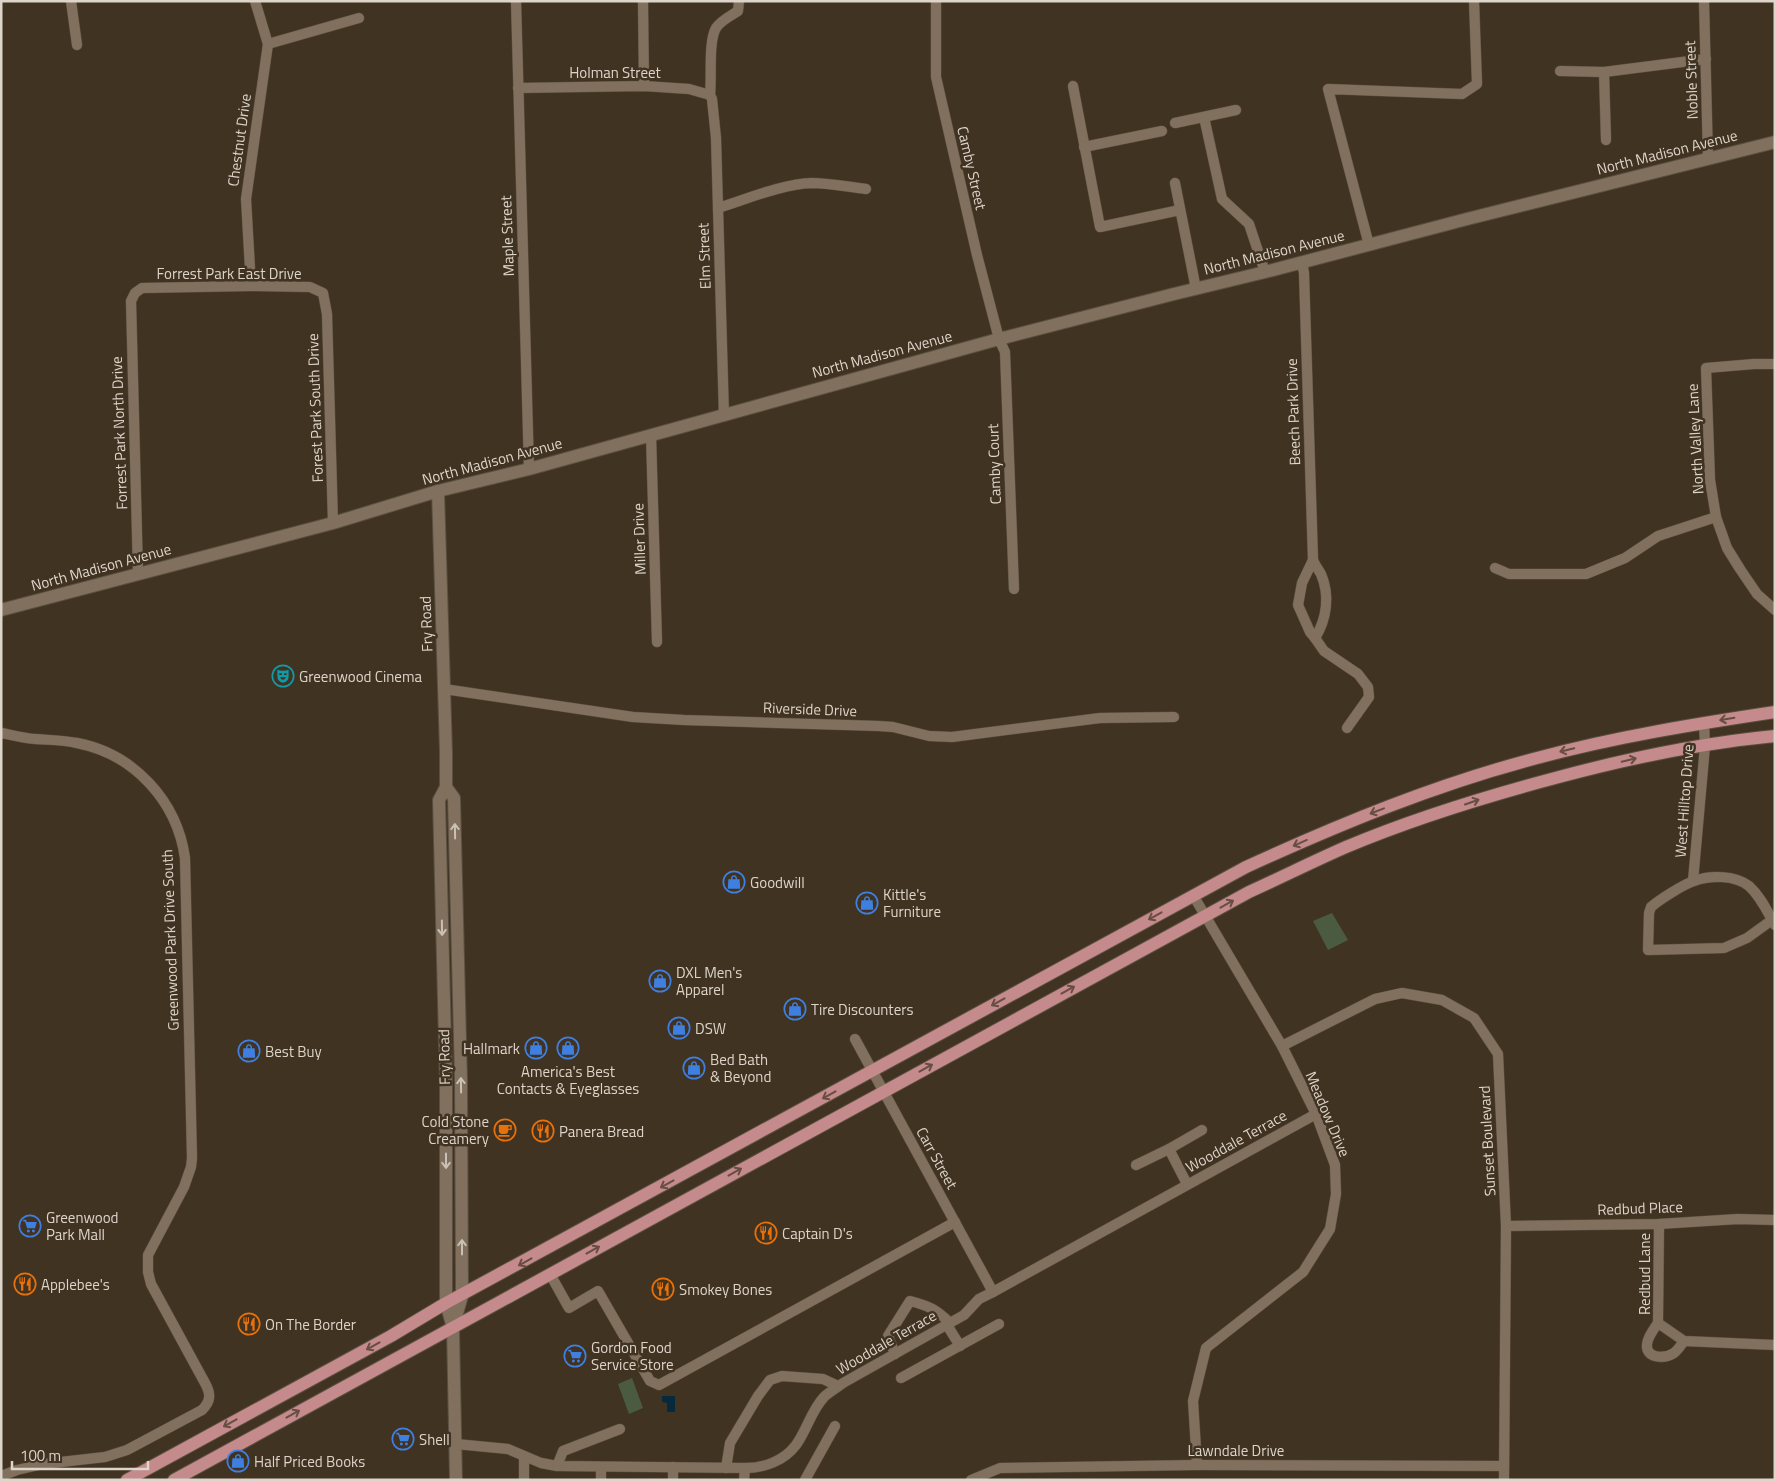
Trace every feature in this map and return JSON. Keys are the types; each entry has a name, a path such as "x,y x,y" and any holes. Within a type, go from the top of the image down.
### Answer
{"main road":[{"name":"North Madison Avenue","path":"1,610 333,522 438,491 529,469 999,339 1775,142"},
{"name":"Fry Road","path":"438,491 446,787 439,800 446,1082 446,1303 452,1328 456,1480"},
{"path":"127,1480 391,1336 446,1303 1254,864 1345,823 1491,771 1535,758 1650,732 1775,712"},
{"path":"174,1480 1249,892 1363,841 1506,791 1669,750 1705,746 1731,740 1775,736"},
{"name":"Fry Road","path":"446,787 454,798 461,1080 462,1296 452,1328"}],"street":[{"path":"71,1 77,45"},
{"name":"Chestnut Drive","path":"251,286 246,199 268,44 255,1"},
{"name":"Maple Street","path":"516,1 529,469"},
{"path":"643,1 644,86"},
{"name":"Elm Street","path":"724,416 716,138 710,95 713,39 717,27 738,11 739,1"},
{"name":"Camby Street","path":"936,1 936,77 977,255 999,339"},
{"path":"1368,245 1328,89 1462,94 1476,84 1474,1"},
{"name":"Noble Street","path":"1704,1 1708,158"},
{"path":"268,44 359,18"},
{"path":"1560,71 1604,72 1706,59"},
{"path":"1604,72 1606,140"},
{"name":"Holman Street","path":"518,88 644,86 689,89 710,95"},
{"path":"1073,86 1100,227 1180,210"},
{"path":"1175,124 1236,110"},
{"path":"1204,117 1222,199 1249,224 1265,272"},
{"path":"1084,147 1162,131"},
{"path":"718,208 784,187 812,183 866,189"},
{"path":"1175,183 1196,289"},
{"name":"Beech Park Drive","path":"1302,262 1304,273 1313,560 1321,576 1326,594 1326,613 1315,638"},
{"name":"Forrest Park East Drive","path":"135,293 142,288 251,286 310,287 323,293"},
{"name":"Forrest Park North Drive","path":"135,293 130,301 138,574"},
{"name":"Forest Park South Drive","path":"323,293 327,314 333,522"},
{"name":"Camby Court","path":"999,339 1005,352 1014,589"},
{"name":"North Valley Lane","path":"1775,364 1706,368 1710,480 1716,517 1727,548 1740,569 1757,594 1775,610"},
{"name":"Miller Drive","path":"651,434 657,642"},
{"path":"1495,568 1509,574 1586,574 1625,558 1658,536 1716,517"},
{"name":"Beech Park Drive","path":"1313,560 1302,583 1298,605 1310,632 1324,651 1358,674 1368,687 1368,697 1347,728"},
{"name":"Riverside Drive","path":"444,689 634,717 879,726 939,737 952,737 1100,718 1174,717"},
{"name":"West Hilltop Drive","path":"1693,881 1705,746 1704,723"},
{"name":"Greenwood Park Drive South","path":"1,733 34,739 80,743 109,754 130,766 159,793 174,818 183,845 185,858 191,1167 184,1187 148,1256 148,1276 210,1394 209,1402 202,1410 127,1450 104,1457 43,1464 17,1470 3,1477"},
{"path":"1720,877 1738,879 1759,896 1773,922 1747,938 1724,948 1648,950 1649,913 1652,907 1693,881 1720,877"},
{"name":"Meadow Drive","path":"1194,895 1282,1046 1316,1114 1335,1165 1336,1194 1330,1229 1304,1272 1206,1348 1192,1401 1197,1465"},
{"name":"Sunset Boulevard","path":"1282,1046 1375,999 1402,993 1442,1000 1474,1018 1498,1054 1506,1226 1504,1480"},
{"name":"Carr Street","path":"855,1039 993,1292"},
{"name":"Wooddale Terrace","path":"456,1444 508,1449 541,1464 557,1466 762,1467 782,1458 796,1445 813,1412 824,1397 838,1386 964,1315 979,1299 1316,1114"},
{"path":"1136,1165 1202,1130"},
{"path":"1168,1149 1187,1184"},
{"name":"Redbud Place","path":"1506,1226 1659,1224 1738,1219 1775,1220"},
{"path":"550,1274 569,1308 598,1291 650,1381 659,1385 955,1222"},
{"name":"Redbud Lane","path":"1659,1224 1658,1323 1684,1341"},
{"path":"895,1354 888,1336 910,1301 927,1305 938,1312 948,1324 960,1346"},
{"path":"1658,1323 1650,1335 1647,1350 1653,1356 1660,1358 1673,1354 1684,1341 1775,1345"},
{"path":"901,1378 999,1324"},
{"path":"726,1468 730,1443 758,1396 770,1380 782,1376 822,1379 838,1386"},
{"path":"805,1480 835,1426"},
{"path":"557,1466 563,1451 620,1429"},
{"path":"524,1456 524,1480"},
{"name":"Lawndale Drive","path":"971,1480 1000,1468 1197,1465 1504,1466"},
{"path":"601,1467 601,1480"},
{"path":"673,1468 673,1480"},
{"path":"744,1480 745,1468"}],"green space":[{"path":"1332,913 1348,940 1328,950 1313,921"},
{"path":"632,1378 643,1408 629,1414 618,1384"}],"water":[{"path":"662,1396 675,1396 675,1412 667,1412 667,1403 662,1402"}],"place":[{"name":"Greenwood Cinema","path":"283,676"},
{"name":"Goodwill","path":"734,882"},
{"name":"Kittle's Furniture","path":"867,903"},
{"name":"DXL Men's Apparel","path":"660,981"},
{"name":"Tire Discounters","path":"795,1009"},
{"name":"DSW","path":"679,1028"},
{"name":"Hallmark","path":"536,1048"},
{"name":"America's Best Contacts & Eyeglasses","path":"568,1048"},
{"name":"Best Buy","path":"249,1051"},
{"name":"Bed Bath & Beyond","path":"694,1068"},
{"name":"Cold Stone Creamery","path":"505,1130"},
{"name":"Panera Bread","path":"543,1131"},
{"name":"Greenwood Park Mall","path":"30,1226"},
{"name":"Captain D's","path":"766,1233"},
{"name":"Applebee's","path":"25,1284"},
{"name":"Smokey Bones","path":"663,1289"},
{"name":"On The Border","path":"249,1324"},
{"name":"Gordon Food Service Store","path":"575,1356"},
{"name":"Shell","path":"403,1439"},
{"name":"Half Priced Books","path":"238,1461"}]}
